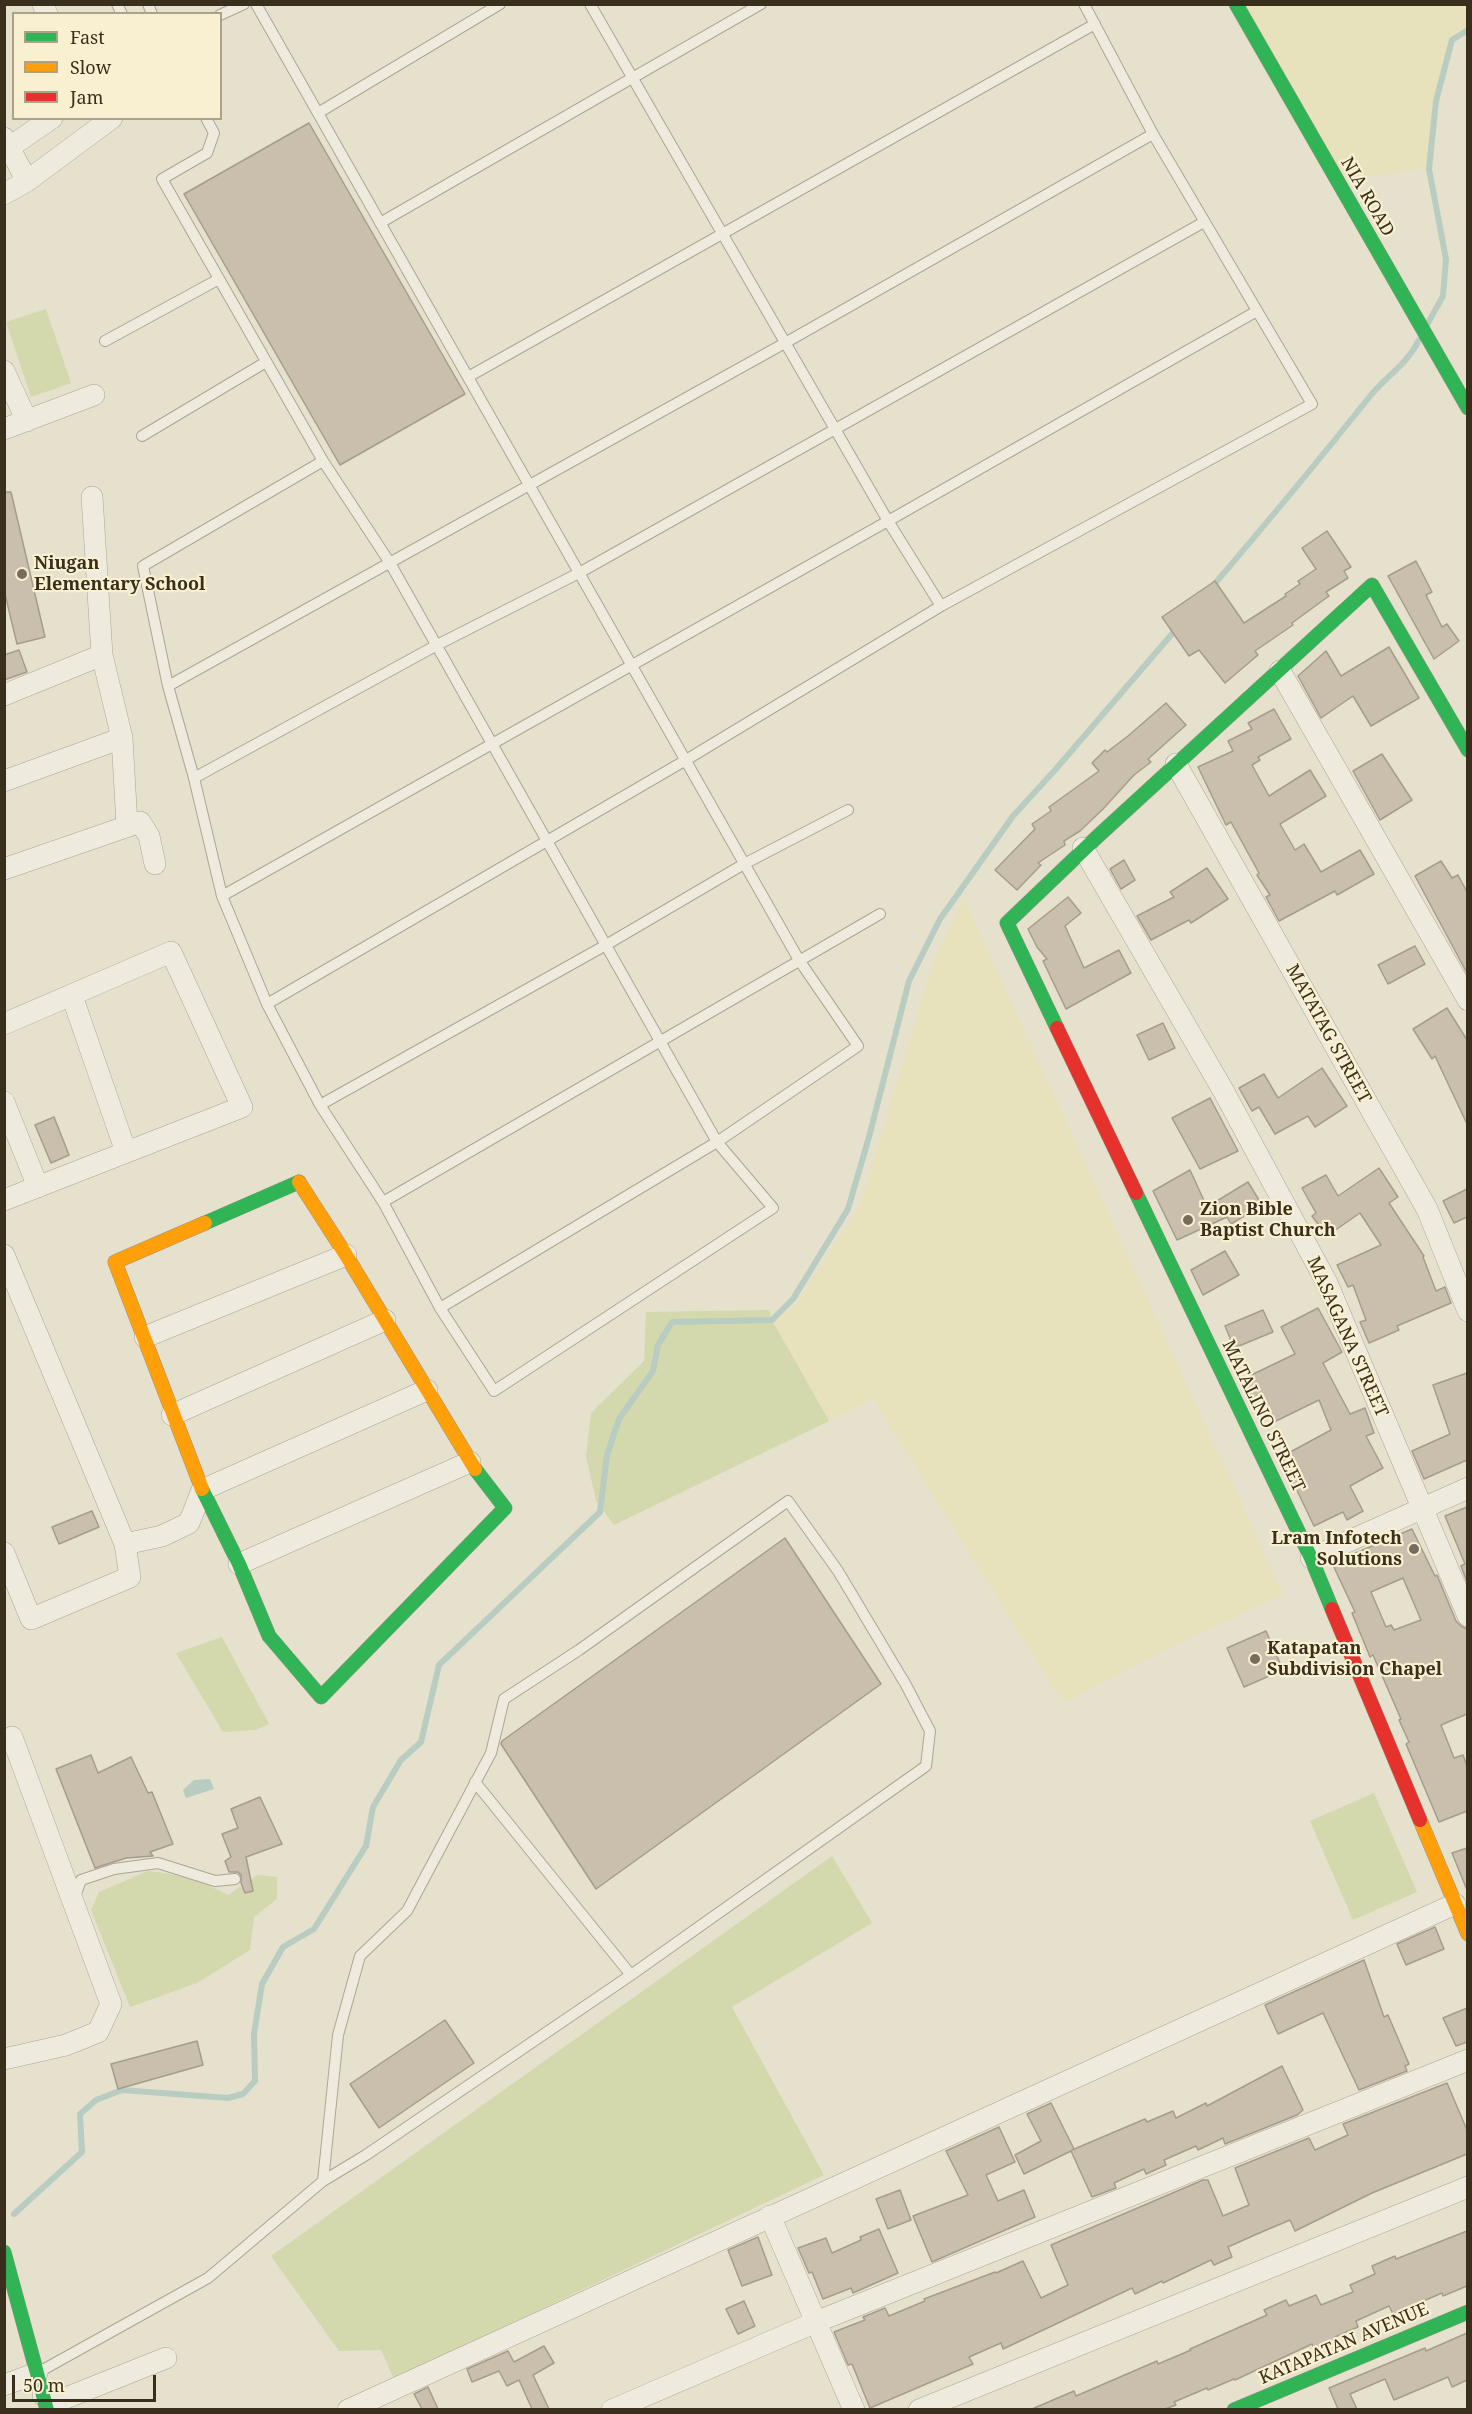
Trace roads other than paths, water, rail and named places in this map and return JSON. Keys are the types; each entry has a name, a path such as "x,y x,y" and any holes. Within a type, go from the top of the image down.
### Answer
{"main road":[{"name":"NIA ROAD","path":"1236,4 1467,408"},
{"path":"1083,848 1280,672 1371,585 1467,750"},
{"name":"MATALINO STREET","path":"1083,848 1007,923 1311,1558 1467,1934"},
{"path":"299,1182 385,1320 470,1462 505,1508 321,1696 269,1636 239,1564 202,1490 115,1262 299,1182"},
{"path":"4,2252 45,2402"},
{"name":"KATAPATAN AVENUE","path":"1234,2409 1467,2312"}],"street":[{"path":"27,181 6,145 48,120"},
{"path":"4,194 27,181 106,120"},
{"path":"4,372 27,421"},
{"path":"4,429 94,395"},
{"path":"92,497 102,655 122,738 127,825"},
{"path":"4,694 102,655"},
{"path":"1280,672 1467,1000"},
{"path":"4,781 122,738"},
{"name":"MATATAG STREET","path":"1176,764 1427,1209 1466,1303"},
{"path":"4,869 140,822 149,836 155,864"},
{"name":"MASAGANA STREET","path":"1083,848 1224,1092 1327,1283 1420,1509 1467,1616"},
{"path":"4,1024 171,952 242,1107 4,1200"},
{"path":"72,996 126,1152"},
{"path":"4,1102 38,1187"},
{"path":"4,1254 124,1544 130,1577 31,1619 4,1553"},
{"path":"145,1337 346,1255"},
{"path":"172,1415 385,1320"},
{"path":"124,1544 162,1536 189,1523 202,1490 427,1390"},
{"path":"239,1564 470,1462"},
{"path":"1311,1558 1467,1488"},
{"path":"4,2059 66,2045 98,2032 111,2004 74,1899 12,1737"},
{"path":"348,2409 1455,1904"},
{"path":"612,2409 816,2322 1467,2060"},
{"path":"919,2409 1467,2187"},
{"path":"770,2216 854,2409"},
{"path":"45,2402 61,2400 166,2358"},
{"path":"4,2385 37,2373"}],"lane":[{"path":"222,14 244,4"},
{"path":"256,4 799,960 858,1046 717,1142 440,1308"},
{"path":"318,113 500,4"},
{"path":"590,4 888,521 941,606"},
{"path":"380,223 761,4"},
{"path":"267,1004 548,842 941,606 1311,404 1153,134 1083,4"},
{"path":"468,377 1095,24"},
{"path":"207,120 214,133 207,153 162,178 323,461 390,562 717,1142 773,1208 494,1391 440,1308 383,1202 320,1105 267,1004 222,896 194,778 168,686 143,566 323,461"},
{"path":"168,686 530,486 1153,134"},
{"path":"194,778 437,645 579,573 1204,222"},
{"path":"105,341 219,279"},
{"path":"222,896 1257,311"},
{"path":"142,436 266,362"},
{"path":"320,1105 606,945 744,864 848,810"},
{"path":"383,1202 880,914"},
{"path":"37,2373 208,2278 323,2181 366,2156 631,1975 926,1766 930,1731 906,1685 838,1571 788,1501 579,1650 504,1699 491,1753 406,1911 360,1956 338,2035 323,2181"},
{"path":"475,1782 631,1975"},
{"path":"74,1899 81,1880 114,1869 158,1863 215,1881 235,1879"}],"waterway":[{"path":"1428,323 1443,296 1446,259 1429,169 1436,101 1452,40 1468,30"},
{"path":"1212,587 1371,395 1409,356 1419,340"},
{"path":"14,2214 82,2152 80,2114 96,2100 122,2090 228,2098 243,2094 255,2081 254,2034 262,1984 283,1947 314,1929 366,1846 373,1807 401,1760 421,1742 439,1665 600,1512 607,1455 619,1419 653,1371 658,1345 672,1322 772,1320 793,1299 848,1209 909,981 940,919 1013,816 1178,627"}],"place":[{"name":"Niugan Elementary School","path":"22,574"},
{"name":"Zion Bible Baptist Church","path":"1188,1220"},
{"name":"Lram Infotech Solutions","path":"1414,1549"},
{"name":"Katapatan Subdivision Chapel","path":"1255,1659"}]}
